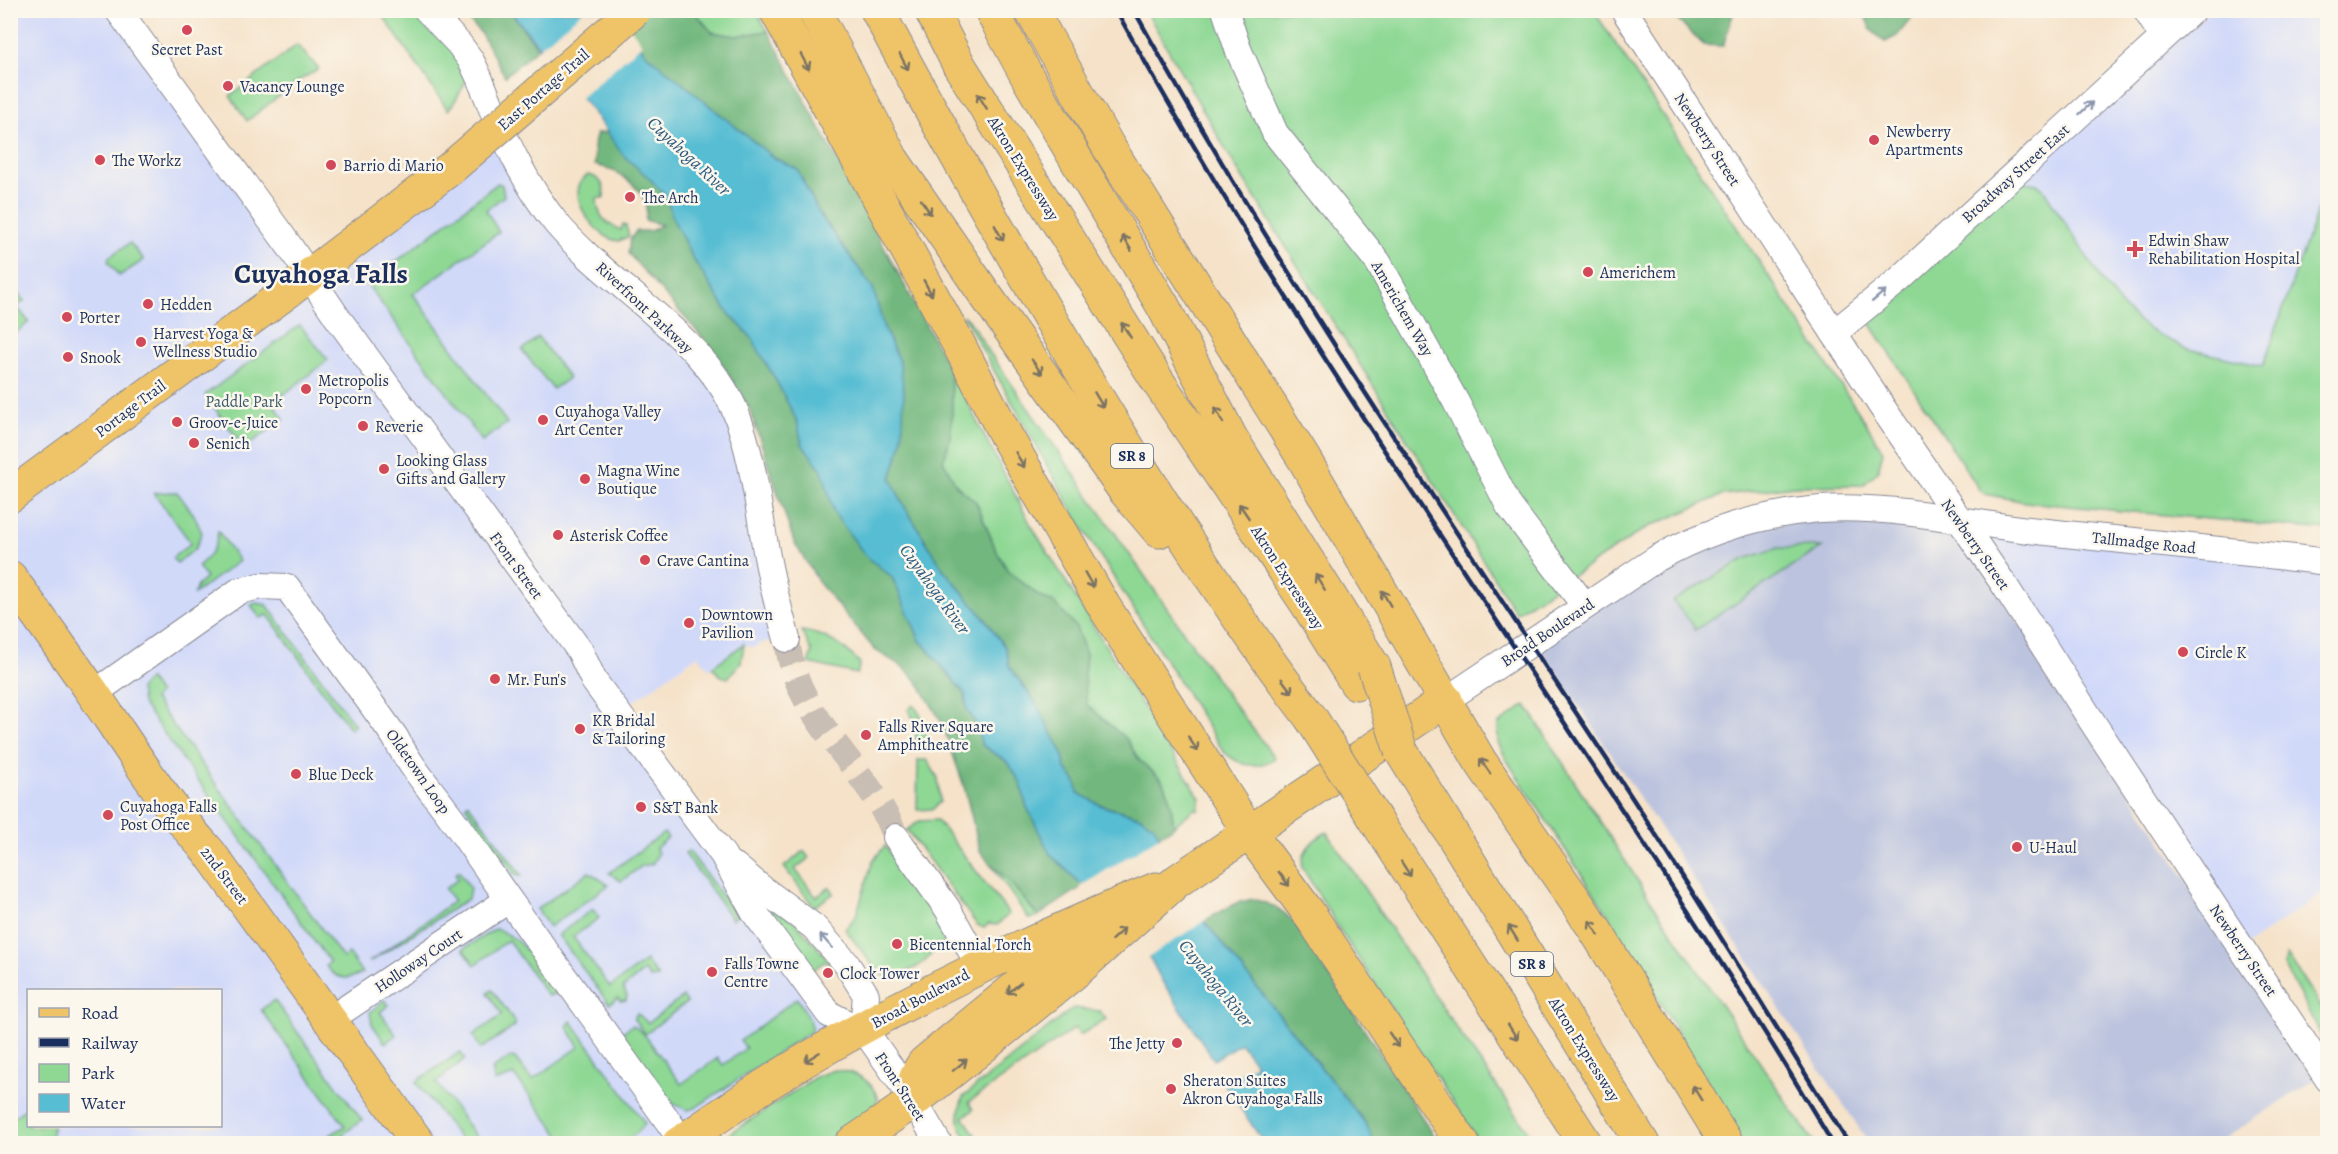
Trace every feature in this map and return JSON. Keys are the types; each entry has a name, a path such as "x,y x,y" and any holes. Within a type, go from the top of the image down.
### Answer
{"main road":[{"name":"East Portage Trail","path":"451,168 635,10"},
{"path":"776,10 958,343 1005,434 1105,608 1250,832 1308,912 1463,1143"},
{"path":"814,10 892,159 984,293 1125,491 1256,644"},
{"name":"SR 8","path":"877,10 1003,239 1146,480 1256,644 1311,718 1586,1143"},
{"name":"Akron Expressway","path":"931,10 959,65 1159,383 1307,604 1365,675 1401,751 1421,785 1643,1143"},
{"path":"991,10 1028,78 1163,306 1231,438 1365,675"},
{"path":"1031,10 1108,146 1304,459 1480,760 1594,928 1727,1143"},
{"name":"Portage Trail","path":"10,496 451,168"},
{"name":"2nd Street","path":"10,577 140,765 184,825 209,852 419,1143"},
{"name":"Broad Boulevard","path":"680,1142 827,1047 980,967 1061,954 1250,832 1446,700"},
{"name":"Broad Boulevard","path":"851,1143 914,1101 1061,954 1114,906 1177,880"}],"street":[{"name":"Front Street","path":"118,10 310,275 337,317 580,651 594,681 723,855 754,912 829,1014 850,1025 863,1028"},
{"name":"Riverfront Parkway","path":"427,10 470,59 527,180 547,212 585,252 681,339 706,365 727,396 736,413 753,471 771,580 787,639"},
{"name":"Americhem Way","path":"1225,10 1275,133 1378,262 1456,402 1509,506 1585,606"},
{"name":"Newberry Street","path":"1624,10 1834,333 2005,586 2328,1079"},
{"path":"2146,10 2163,37"},
{"name":"Broadway Street East","path":"1834,333 1900,279 2193,10"},
{"name":"Broad Boulevard","path":"1446,700 1656,559 1685,543 1719,529 1755,519 1822,509 1879,511 1960,522"},
{"name":"Tallmadge Road","path":"1960,522 2328,561"},
{"name":"Oldetown Loop","path":"93,694 239,591 260,586 287,587 508,900 632,1068 680,1142"},
{"path":"896,837 947,908 980,967"},
{"name":"Front Street","path":"723,855 760,887 814,927 846,963 866,995 863,1028 914,1101 939,1143"},
{"name":"Holloway Court","path":"329,1020 508,900"}],"shaded area":[{"path":"10,11 118,11 310,274 499,124 527,180 727,396 779,639 758,644 755,648 743,644 709,669 698,655 617,713 842,1021 678,1143 419,1143 11,577"},
{"name":"Edwin Shaw Rehabilitation Hospital","path":"2210,11 2327,11 2327,530 2025,502 1985,494 1979,489 1866,317"},
{"path":"1842,513 1957,527 2316,1079 2217,1143 1869,1143 1537,643 1713,536"},
{"path":"1972,528 2327,566 2327,890 2247,945"},
{"path":"10,590 411,1143 11,1143"}],"green space":[{"path":"397,11 425,11 476,69 448,110 383,16"},
{"path":"460,11 510,11 538,48 505,76 480,32"},
{"path":"614,11 694,11 712,32 736,36 768,31 949,368 952,403 951,427 950,439 943,460 956,485 976,502 996,550 1008,571 1038,595 1054,603 1076,627 1086,654 1084,675 1087,705 1127,740 1139,760 1162,780 1170,800 1174,826 1165,833 1158,834 1148,822 1141,818 1101,805 1078,793 1076,782 1065,768 1063,754 1037,705 1009,666 1006,649 986,620 943,569 901,501 891,478 902,442 900,364 883,325 873,288 820,215 797,169 774,158 645,53"},
{"path":"694,11 756,11 768,31 736,36 711,32"},
{"path":"1146,11 1594,11 1867,425 1883,451 1878,471 1863,485 1794,486 1723,495 1646,528 1516,613 1237,169"},
{"path":"1668,11 1734,11 1723,46 1704,45"},
{"path":"1863,11 1917,11 1897,36 1885,42 1871,30"},
{"path":"297,45 319,69 298,81 247,121 230,96"},
{"path":"597,133 608,133 623,155 666,196 674,221 694,260 727,311 751,337 777,382 797,421 802,444 822,469 833,510 865,555 892,577 920,640 965,694 967,710 976,724 982,745 1008,762 1021,783 1026,805 1050,854 1083,886 1038,916 980,851 964,786 942,723 918,682 903,667 875,650 820,584 794,542 750,410 730,377 709,345 628,253 630,240 636,231 650,231 662,225 645,220 644,201 632,184 614,171 595,165 594,144"},
{"path":"588,175 597,178 603,186 604,198 597,198 600,214 610,225 621,230 623,224 626,226 629,236 619,241 610,238 600,232 584,213 578,192 581,182"},
{"path":"2018,181 2037,184 2044,190 2107,288 2125,310 2150,330 2184,348 2263,366 2320,203 2327,202 2327,530 2025,502 1985,494 1979,489 1866,317"},
{"path":"498,183 502,185 504,196 486,210 499,232 413,294 507,423 482,441 367,284"},
{"path":"130,243 144,260 119,276 108,261 109,257"},
{"path":"11,285 24,301 17,307 29,322 11,337"},
{"path":"963,315 969,320 1230,699 1275,758 1261,764 1248,765 1235,760 1223,751 1079,522"},
{"name":"Paddle Park","path":"300,325 328,360 273,403 284,419 244,448 205,395"},
{"path":"538,337 569,378 553,389 522,350"},
{"path":"949,368 1032,527 1200,798 1198,810 1194,809 1174,826 1170,800 1162,780 1139,760 1127,740 1087,706 1084,675 1086,654 1054,603 1038,595 1008,571 996,550 976,502 956,485 943,460 950,439 951,427 952,403"},
{"path":"177,492 194,515 202,533 195,549 177,563 172,558 191,543 154,493"},
{"path":"218,531 239,561 194,594 197,586 206,578 198,566 212,551"},
{"path":"1822,547 1695,630 1673,601 1744,559 1779,548"},
{"path":"256,603 267,605 355,725 350,729 268,615 260,618 251,605"},
{"path":"802,631 827,638 848,651 860,663 857,674 808,663 812,652"},
{"path":"744,644 741,662 728,678 721,676 712,667"},
{"path":"149,679 159,694 154,699 343,958 349,954 362,973 342,978 326,966 330,962 142,703 140,689"},
{"path":"913,705 924,724 927,735 925,745 917,746 914,719 908,710"},
{"path":"1526,705 1643,889 1814,1143 1743,1143 1612,921 1508,762 1498,743 1498,724"},
{"path":"918,760 927,760 938,778 940,802 933,809 917,810"},
{"path":"468,803 522,876 515,875 468,810 466,806"},
{"path":"937,820 1009,914 997,925 989,924 984,928 977,925 907,830 919,821"},
{"path":"1327,832 1451,1020 1536,1143 1480,1143 1343,935 1302,867 1304,855 1309,846"},
{"path":"664,833 668,838 656,848 658,854 652,864 642,866 621,881 609,873"},
{"path":"885,846 923,894 940,922 943,935 943,946 937,943 934,951 924,962 889,979 877,971 845,929 856,916 873,860"},
{"path":"689,851 737,916 732,919 685,854"},
{"path":"804,851 809,858 795,869 816,897 830,887 834,893 814,907 784,867"},
{"path":"989,862 1007,879 1038,916 1029,919"},
{"path":"459,871 470,888 468,899 369,962 454,901 445,889 458,879 455,874"},
{"path":"589,872 609,885 549,927 537,909"},
{"path":"1253,899 1275,908 1294,922 1439,1143 1374,1143 1366,1124 1204,921 1236,903"},
{"path":"764,906 793,919 831,963 824,962 813,970 813,974"},
{"path":"593,909 599,918 573,937 610,987 646,961 658,977 650,978 644,971 623,988 627,996 626,1000 620,1001 618,998 609,1004 558,935"},
{"path":"495,929 523,946 557,993 548,996 508,940 475,965 463,949"},
{"path":"2287,955 2327,1016 2327,1047 2284,965"},
{"path":"492,990 515,1022 515,1026 481,1049 473,1035 502,1015 488,993"},
{"path":"683,997 687,1002 645,1034 634,1019 637,1013 648,1023"},
{"path":"797,998 809,1018 812,1031 695,1108 688,1110 673,1104 621,1033 633,1025 644,1034 681,1084 718,1058 723,1065 746,1048 740,1041"},
{"path":"274,1000 362,1120 331,1143 317,1143 345,1126 261,1010"},
{"path":"384,1000 389,1005 380,1012 396,1035 385,1043 372,1024 370,1012"},
{"path":"1073,1008 1100,1011 1106,1019 1080,1035 1075,1028 969,1102 973,1110 963,1117 981,1143 970,1143 959,1122 963,1097"},
{"path":"571,1021 645,1123 630,1138 609,1144 565,1143 514,1075 495,1082 492,1069 511,1057 515,1058 532,1080 579,1047 567,1026"},
{"path":"460,1052 465,1059 436,1082 481,1143 463,1143 416,1082"},
{"path":"834,1070 849,1072 862,1078 872,1087 878,1100 870,1113 824,1143 714,1144 817,1076"},
{"path":"27,1108 27,1127 53,1127 50,1143 11,1143 11,1119"}],"water":[{"name":"Cuyahoga River","path":"510,11 614,11 645,53 774,158 797,169 820,215 873,288 883,325 900,364 904,392 902,442 891,478 901,501 943,569 986,620 1006,649 1009,666 1037,705 1063,754 1065,768 1076,782 1078,793 1102,806 1141,817 1154,826 1204,921 1366,1124 1374,1143 1264,1143 1225,1085 1256,1064 1240,1043 1214,1060 1162,981 1151,960 1083,886 1050,854 1026,805 1021,783 1008,762 982,745 976,724 967,710 965,694 920,640 892,577 865,555 834,513 822,470 802,444 797,421 777,382 751,337 727,311 694,260 674,221 666,196 623,155 596,116"}],"pier":[{"path":"618,10 642,44 578,100 537,50 583,11"},
{"path":"1162,835 1207,919 1146,959 1080,887"}],"tunnel":[{"path":"787,639 793,668 803,694 818,719 884,811 896,837"}],"railway":[{"path":"1116,10 1199,156 1287,299 1377,440 1655,860 1833,1144"},
{"path":"1134,10 1250,210 1311,308 1655,834 1849,1144"}],"place":[{"name":"Secret Past","path":"187,30"},
{"name":"Vacancy Lounge","path":"228,86"},
{"name":"Newberry Apartments","path":"1874,140"},
{"name":"The Workz","path":"100,160"},
{"name":"Barrio di Mario","path":"331,165"},
{"name":"The Arch","path":"630,197"},
{"name":"Edwin Shaw Rehabilitation Hospital","path":"2135,249"},
{"name":"Americhem","path":"1588,272"},
{"name":"Hedden","path":"148,304"},
{"name":"Porter","path":"67,317"},
{"name":"Harvest Yoga & Wellness Studio","path":"141,342"},
{"name":"Snook","path":"68,357"},
{"name":"Metropolis Popcorn","path":"306,389"},
{"name":"Cuyahoga Valley Art Center","path":"543,420"},
{"name":"Groov-e-Juice","path":"177,422"},
{"name":"Reverie","path":"363,426"},
{"name":"Senich","path":"194,443"},
{"name":"Looking Glass Gifts and Gallery","path":"384,469"},
{"name":"Magna Wine Boutique","path":"585,479"},
{"name":"Asterisk Coffee","path":"558,535"},
{"name":"Crave Cantina","path":"645,560"},
{"name":"Downtown Pavilion","path":"689,623"},
{"name":"Circle K","path":"2183,652"},
{"name":"Mr. Fun's","path":"495,679"},
{"name":"KR Bridal & Tailoring","path":"580,729"},
{"name":"Falls River Square Amphitheatre","path":"866,735"},
{"name":"Blue Deck","path":"296,774"},
{"name":"S&T Bank","path":"641,807"},
{"name":"Cuyahoga Falls Post Office","path":"108,815"},
{"name":"U-Haul","path":"2017,847"},
{"name":"Bicentennial Torch","path":"897,944"},
{"name":"Falls Towne Centre","path":"712,972"},
{"name":"Clock Tower","path":"828,973"},
{"name":"The Jetty","path":"1177,1043"},
{"name":"Sheraton Suites Akron Cuyahoga Falls","path":"1171,1089"}],"district":[{"name":"Cuyahoga Falls","path":"321,273"}]}
